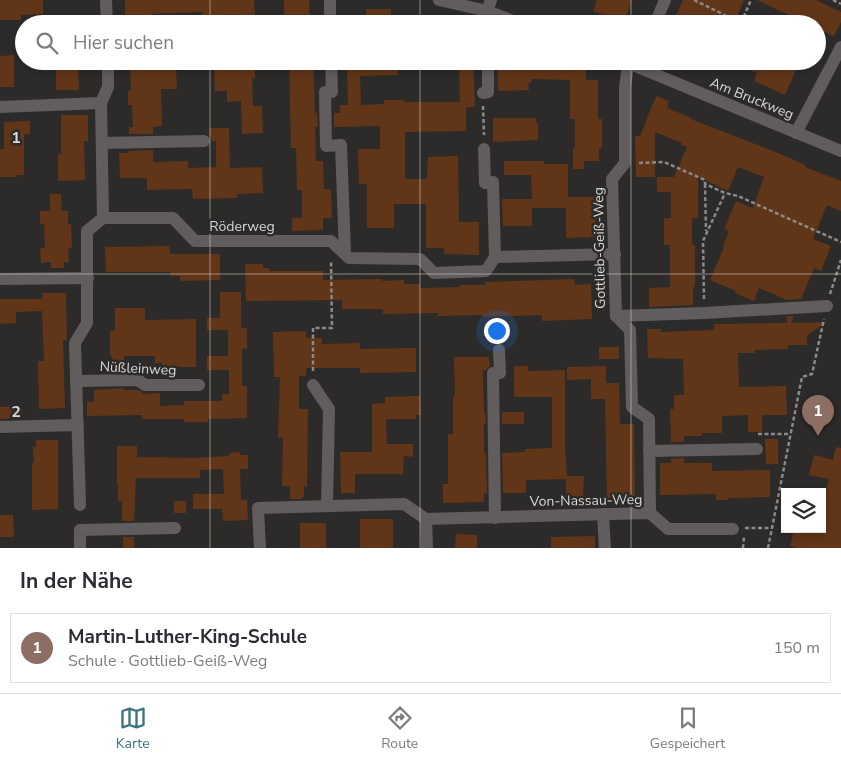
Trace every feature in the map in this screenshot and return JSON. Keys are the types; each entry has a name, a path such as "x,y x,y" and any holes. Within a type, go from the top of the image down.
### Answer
{"street":[{"path":"106,0 107,15"},
{"path":"330,0 330,15"},
{"path":"439,0 488,12"},
{"path":"659,15 665,0"},
{"path":"796,133 838,61 841,47"},
{"path":"80,505 75,342 87,324 87,231 103,218 102,103 108,87 108,70"},
{"path":"332,70 332,92 324,92 326,146 341,145 345,253"},
{"path":"483,93 488,92 488,70"},
{"path":"625,163 625,88 630,70"},
{"name":"Am Bruckweg","path":"648,70 841,151"},
{"path":"0,107 102,103"},
{"path":"102,143 204,141"},
{"path":"331,241 349,258 420,259 434,273 486,271 495,257 493,182 485,182 484,150"},
{"name":"Gottlieb-Geiß-Weg","path":"625,163 612,180 616,316 630,330 632,407 649,419 650,513"},
{"name":"Röderweg","path":"103,218 173,218 195,241 331,241"},
{"path":"495,257 614,254"},
{"path":"0,279 88,278"},
{"name":"Gottlieb-Geiß-Weg","path":"616,316 827,306"},
{"path":"495,518 493,373 500,373 499,350"},
{"name":"Nüßleinweg","path":"76,381 138,380 146,385 199,385"},
{"path":"313,385 329,409 327,506"},
{"path":"0,427 78,425"},
{"path":"649,451 756,449"},
{"path":"260,548 258,508 404,504 426,519 427,548"},
{"name":"Von-Nassau-Weg","path":"426,519 650,513 668,529 733,529"},
{"path":"603,514 605,548"},
{"path":"80,548 80,524 175,528"}],"path":[{"path":"694,0 725,15"},
{"path":"745,15 751,0"},
{"path":"833,0 841,4"},
{"path":"483,93 484,150"},
{"path":"625,163 664,162 705,180 706,233"},
{"path":"705,184 725,193 738,196 841,242"},
{"path":"704,313 703,241 725,193"},
{"path":"313,385 313,328 332,328 331,241"},
{"path":"768,548 802,377 812,374 827,306 841,260"},
{"path":"756,449 756,434 790,434"},
{"path":"733,529 771,528"}],"building":[{"path":"0,0 43,0 43,14 15,15 15,20 0,20"},
{"path":"125,0 254,0 255,15 203,15 202,12 125,15"},
{"path":"284,0 309,0 310,15 284,15"},
{"path":"597,0 632,0 627,15 604,15 593,11"},
{"path":"683,0 744,0 738,15 676,15"},
{"path":"757,0 816,0 841,12 841,22 834,36 826,33 826,15 788,15"},
{"path":"366,9 391,9 391,15 366,15"},
{"path":"14,55 14,87 0,87 0,56"},
{"path":"56,70 78,70 79,90 56,90"},
{"path":"130,70 176,70 177,89 161,89 162,126 153,127 153,134 129,134 129,127 133,127 132,105 128,105 128,91 131,91"},
{"path":"214,70 255,70 255,78 252,78 253,106 262,106 263,133 242,134 241,101 227,102 227,91 215,91"},
{"path":"289,70 313,70 315,113 317,113 318,127 315,127 316,161 323,161 324,189 331,189 332,218 323,218 323,230 292,231 292,218 302,218 302,190 297,190 296,148 291,148"},
{"path":"347,70 398,70 398,75 360,76 361,105 384,104 384,100 460,102 459,70 473,70 475,107 466,107 466,131 405,132 405,179 427,179 428,157 458,156 459,222 479,222 479,255 444,254 444,248 426,248 426,204 394,204 394,228 367,228 367,184 359,184 358,149 380,149 380,126 334,127 334,113 340,113 340,105 348,105"},
{"path":"497,70 586,70 586,80 598,80 598,119 602,119 602,148 599,148 599,161 584,161 584,169 573,169 575,119 570,119 570,80 531,79 531,83 528,83 529,90 498,91"},
{"path":"750,70 796,70 785,95 754,81 757,73"},
{"path":"656,96 669,101 667,108 841,181 841,211 827,205 813,239 831,246 821,271 814,268 801,299 787,300 759,288 754,301 710,280 724,247 729,231 724,229 736,201 753,208 764,177 738,167 728,191 698,177 698,218 692,218 692,245 695,245 693,305 649,307 649,288 670,287 670,245 664,245 664,218 671,218 671,192 657,192 657,177 674,177 687,147 655,132 655,177 636,177 635,136 640,136"},
{"path":"61,115 88,115 88,141 84,141 85,180 58,181 58,154 61,154"},
{"path":"493,118 536,118 536,123 538,123 538,140 493,142"},
{"path":"30,121 30,134 24,134 24,175 0,177 0,149 4,149 4,122"},
{"path":"209,128 229,128 230,168 262,167 263,193 237,194 237,198 193,199 192,189 147,190 147,178 120,178 119,153 129,153 129,151 153,150 153,162 188,161 188,168 216,167 216,141 212,141 209,135"},
{"path":"504,161 544,161 544,164 568,164 568,197 595,197 596,237 566,238 566,208 532,208 532,226 503,226 502,199 532,199 531,175 504,175"},
{"path":"50,194 61,194 62,211 68,211 68,224 71,224 72,248 68,248 69,262 64,262 64,268 51,268 51,262 41,263 40,248 45,248 44,224 40,224 40,211 50,211"},
{"path":"169,246 170,254 220,254 220,280 180,281 180,276 170,276 170,272 106,272 105,247"},
{"path":"245,264 263,264 263,268 269,268 269,271 323,271 323,280 404,280 404,284 420,284 420,288 485,285 485,282 574,279 575,285 591,284 592,319 542,321 542,315 482,317 482,315 438,316 438,313 383,314 382,309 342,309 342,300 246,301"},
{"path":"220,292 241,292 241,328 247,328 247,349 242,348 242,386 247,386 247,418 208,419 208,422 184,422 184,419 142,419 142,415 87,416 87,402 94,402 94,390 124,388 124,390 138,390 142,394 160,393 160,406 184,405 184,401 222,401 222,394 229,394 229,370 207,370 207,356 228,356 228,330 207,330 207,318 220,318"},
{"path":"42,293 66,293 67,340 63,340 65,408 39,409 38,361 44,361 42,311 16,312 16,323 0,324 0,299 42,299"},
{"path":"115,308 145,308 145,320 196,319 196,367 162,367 162,363 155,363 155,356 124,356 124,372 112,372 110,331 115,331"},
{"path":"787,316 794,316 791,323 827,322 807,335 807,345 788,345 788,349 755,350 755,353 738,353 739,387 786,386 787,415 762,415 762,432 748,432 748,415 722,416 722,433 702,433 702,436 684,436 684,442 671,442 670,409 674,409 674,395 684,395 683,359 648,358 647,329 661,329 661,332 714,330 714,324 787,323"},
{"path":"306,331 306,338 322,338 322,344 360,343 360,349 416,348 416,372 360,373 360,368 306,368 306,376 299,376 299,409 308,409 307,487 304,486 304,497 302,499 290,499 290,486 282,486 283,438 278,438 280,377 274,377 273,332"},
{"path":"599,347 619,347 619,359 599,359"},
{"path":"454,357 489,357 490,366 483,370 486,424 484,424 484,453 486,453 487,493 484,493 484,502 443,503 443,484 448,484 448,434 453,434 453,397 455,397"},
{"path":"514,366 528,366 528,371 565,370 567,476 584,476 583,497 566,498 566,479 526,480 526,493 503,493 502,453 525,452 525,449 552,448 552,397 514,397"},
{"path":"606,366 606,383 619,383 620,424 634,424 635,502 607,502 605,399 591,399 591,379 567,380 567,367"},
{"path":"420,396 421,415 416,415 416,419 386,419 387,444 413,444 413,457 404,456 403,474 355,474 355,493 341,493 340,452 372,452 372,404 385,403 385,397"},
{"path":"21,406 22,418 0,419 0,407"},
{"path":"502,412 524,412 524,424 502,424"},
{"path":"765,439 778,439 778,464 766,464"},
{"path":"36,440 58,440 58,509 32,510 32,463 34,463 33,447 36,447"},
{"path":"117,446 137,446 137,457 193,458 229,456 229,453 240,452 240,455 248,455 248,469 240,469 241,500 247,500 248,520 223,521 222,509 193,509 193,494 224,494 223,469 200,470 200,478 136,478 134,521 122,521 122,501 118,501"},
{"path":"836,447 841,448 841,548 797,548 790,546 793,533 826,533 826,491 829,479 809,475 814,455 833,460"},
{"path":"684,458 684,463 712,463 712,471 770,470 770,497 716,500 716,494 660,495 660,463 671,463 671,459"},
{"path":"174,501 186,501 186,513 174,513"},
{"path":"0,515 13,515 14,537 0,537"},
{"path":"360,519 393,519 393,548 360,548"},
{"path":"300,523 326,523 326,548 300,548"},
{"path":"456,534 477,535 477,548 455,548"},
{"path":"595,536 595,548 551,548 551,537"},
{"path":"123,537 134,537 134,548 123,548"}],"place":[{"name":"Martin-Luther-King-Schule","path":"818,436"}]}
